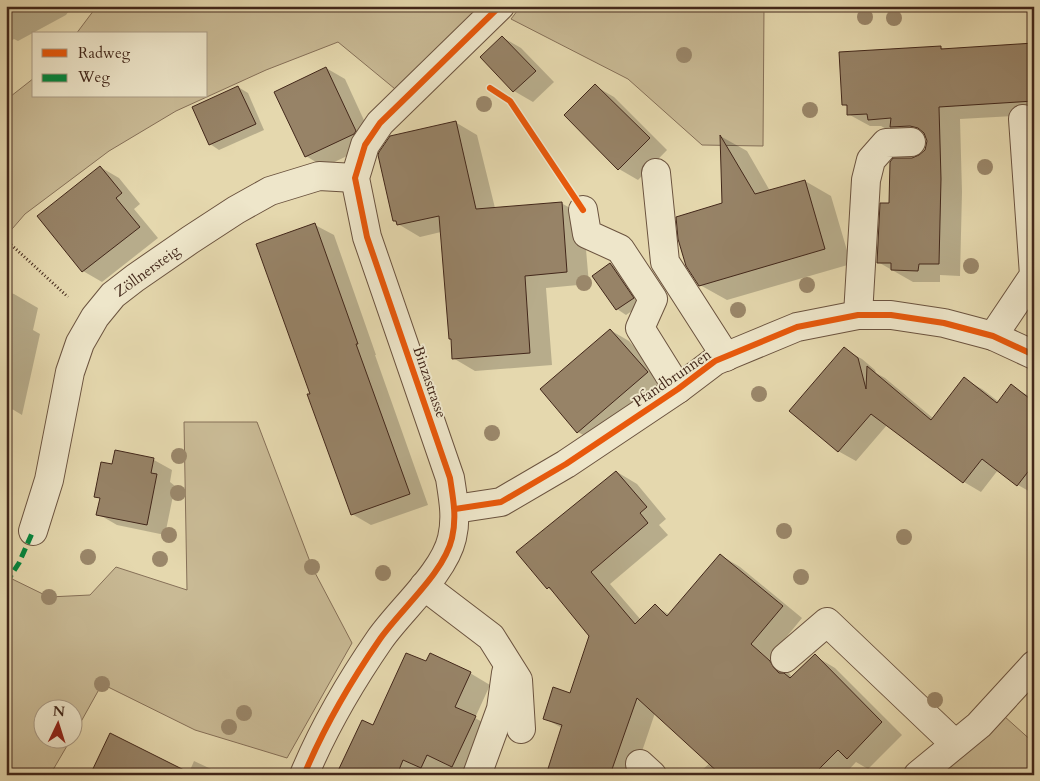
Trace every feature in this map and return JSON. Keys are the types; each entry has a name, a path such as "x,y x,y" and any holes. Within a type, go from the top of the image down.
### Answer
{"street":[{"name":"Binzastrasse","path":"304,775 341,700 361,668 381,638 442,563 452,539 455,509 450,478 367,237 355,178 365,145 380,123 498,9"},
{"path":"993,336 1034,275 1024,119"},
{"path":"858,315 866,180 871,160 886,143 911,142"},
{"path":"656,173 665,262 726,357"},
{"name":"Zöllnersteig","path":"33,531 49,480 70,372 80,343 94,317 113,295 190,240 236,210 270,191 319,176 355,178"},
{"path":"582,210 587,234 620,249 653,299 640,328 678,389"},
{"name":"Pfandbrunnen","path":"455,509 501,502 566,464 678,389 716,361 797,327 858,315 891,315 944,323 993,336 1034,355"},
{"path":"424,586 492,637 518,680 521,729"},
{"path":"785,658 827,622 955,744"},
{"path":"477,775 501,709 507,662"},
{"path":"918,775 979,725 1034,665"}],"path":[{"path":"6,240 61,291"}],"shaded area":[{"path":"97,6 500,6 406,98 338,42 266,70 208,96 208,32 78,32"},
{"path":"521,6 764,6 763,146 702,145 628,79 511,19"},
{"path":"32,80 32,98 205,98 176,111 109,151 25,214 6,236 6,100"},
{"path":"184,422 257,422 312,567 352,643 287,758 195,730 102,684 82,720 82,698 32,698 32,748 66,748 50,775 6,775 6,576 49,597 90,595 116,567 187,590"},
{"path":"1004,716 1034,743 1034,775 937,775"}],"building":[{"path":"502,36 536,71 513,92 480,57"},
{"path":"1034,43 1034,101 939,107 941,179 939,264 919,264 918,271 891,270 891,263 877,263 880,203 889,203 890,162 893,158 912,158 919,155 925,150 927,141 924,133 918,128 910,126 890,127 891,118 868,120 867,114 847,115 847,105 842,105 839,52 941,46 941,49"},
{"path":"326,67 356,131 354,134 305,157 274,92"},
{"path":"595,84 650,138 618,170 564,115"},
{"path":"238,86 256,124 209,145 192,107"},
{"path":"456,121 476,209 562,202 567,272 525,276 530,353 452,359 439,216 397,225 396,221 393,221 378,155 379,152 390,136"},
{"path":"720,135 755,194 805,180 825,249 699,286 686,266 678,239 676,217 722,203"},
{"path":"100,166 122,193 116,198 140,227 82,272 37,216"},
{"path":"315,223 410,494 351,515 256,244"},
{"path":"610,263 634,298 616,310 592,276"},
{"path":"610,329 648,372 577,433 540,389"},
{"path":"844,347 858,358 866,389 867,366 931,420 964,377 997,403 1011,384 1034,402 1034,464 1017,486 982,459 963,483 871,414 838,452 789,411"},
{"path":"115,450 154,458 151,473 157,474 147,525 96,515 100,498 94,497 101,462 112,464"},
{"path":"616,471 647,507 640,513 648,523 591,572 635,624 655,604 667,616 720,554 783,606 751,644 770,661 774,668 779,673 784,673 790,678 815,654 882,722 847,759 838,750 813,775 721,775 637,698 610,775 546,775 562,725 543,719 553,687 570,693 589,636 549,587 547,589 516,552"},
{"path":"406,653 426,661 430,653 471,672 455,707 476,716 452,767 427,755 421,768 403,760 397,775 336,775 362,720 373,725"},
{"path":"110,733 194,775 90,775"}],"marked path":[{"path":"6,583 19,563 33,531"}],"cycle path":[{"path":"304,775 329,722 369,655 440,564 452,538 454,523 450,478 367,237 355,178 365,145 380,123 500,6"},
{"path":"490,88 510,101 583,210"},
{"path":"455,509 501,502 566,464 678,389 715,361 797,327 858,315 891,315 944,323 993,336 1034,355"}]}
